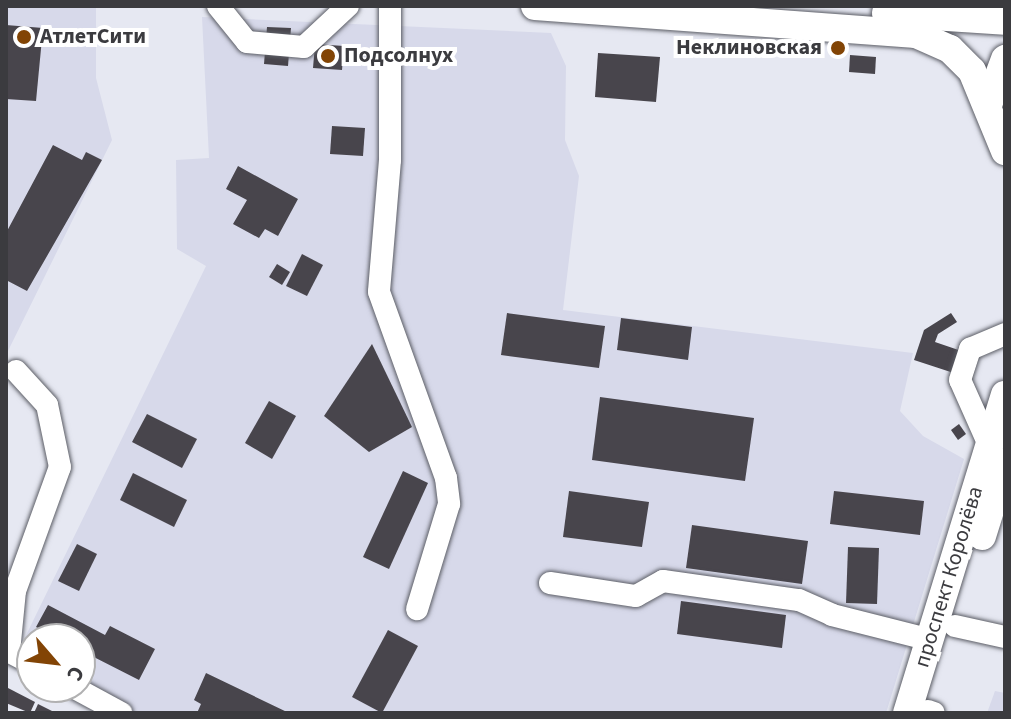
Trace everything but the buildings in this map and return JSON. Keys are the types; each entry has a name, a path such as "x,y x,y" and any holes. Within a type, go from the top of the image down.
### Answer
{"main road":[{"path":"535,6 916,34 950,49 972,71 989,102 1005,151"},
{"path":"783,6 954,12 1005,21"},
{"path":"989,102 1005,59"},
{"name":"проспект Королёва","path":"924,712 943,633 997,454 1005,395"},
{"name":"проспект Королёва","path":"943,633 999,511 997,454"}],"street":[{"path":"218,6 247,42 304,47 348,6"},
{"path":"390,6 390,160 379,292 446,478 449,504 417,609"},
{"path":"997,454 960,380 970,349 1005,334"},
{"path":"7,652 15,591 60,467 47,405 16,371"},
{"path":"550,583 636,596 663,581 799,600 832,615 943,633 1005,637"},
{"path":"96,699 121,713"}],"shaded area":[{"path":"6,6 96,7 96,78 112,140 6,355"},
{"path":"202,17 551,33 566,66 565,140 579,176 563,310 913,353 900,411 923,436 964,459 886,713 106,713 88,703 96,703 96,623 32,623 206,266 177,249 176,160 209,158"},
{"path":"995,691 1005,693 1005,713 987,713"}],"place":[{"name":"АтлетСити","path":"24,37"},
{"name":"Неклиновская","path":"838,48"},
{"name":"Подсолнух","path":"328,56"}]}
